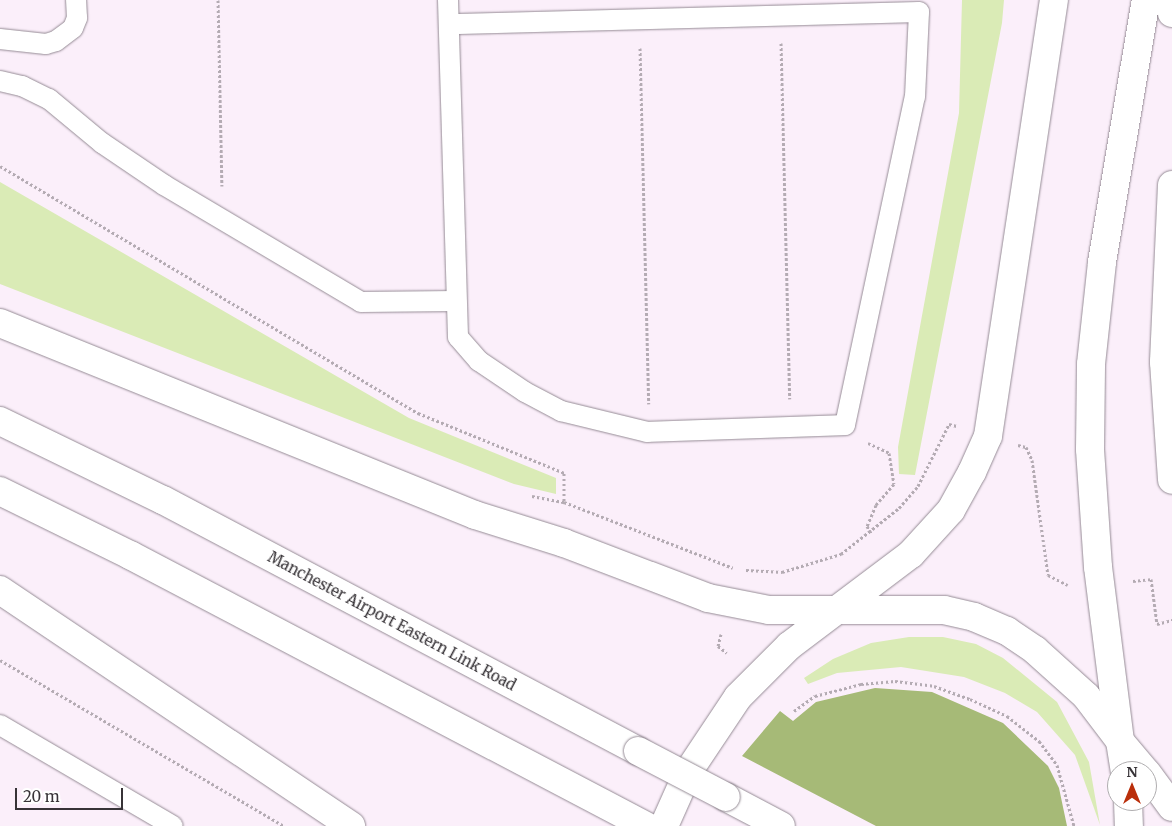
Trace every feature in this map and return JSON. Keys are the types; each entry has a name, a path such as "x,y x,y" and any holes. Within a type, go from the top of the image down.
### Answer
{"highway":[{"path":"664,826 688,772 738,697 778,655 911,554 934,532 961,493 988,436 1054,0"},
{"path":"1123,761 1098,567 1090,449 1091,364 1102,262 1146,0"},
{"path":"1171,0 1172,12"},
{"path":"1172,185 1164,362 1172,480"},
{"path":"0,323 475,515 564,543 708,598 769,610 833,613 944,610 1007,631 1074,685 1137,761"},
{"name":"Manchester Airport Eastern Link Road","path":"0,420 163,500 781,826"},
{"path":"0,492 130,555 646,826"},
{"path":"0,590 351,826"},
{"path":"1157,787 1172,807"},
{"path":"1128,811 1129,826"}],"lane":[{"path":"0,39 46,44 56,41 72,28 77,18 76,0"},
{"path":"448,0 458,337 479,361 525,392 561,411 650,432 845,425 915,97 919,12 449,24"},
{"path":"0,81 22,86 49,99 102,143 223,222 361,302 456,301"},
{"path":"0,725 173,826"}],"path":[{"path":"218,0 223,222"},
{"path":"780,16 791,427"},
{"path":"639,19 650,432"},
{"path":"0,166 418,413 564,473 564,502"},
{"path":"738,570 782,572 809,566 841,554 871,533 918,486 949,424"},
{"path":"845,425 863,440 889,453 894,484 876,505 866,526 871,533"},
{"path":"1022,446 1026,447 1032,460 1048,575 1076,589"},
{"path":"1140,580 1151,579 1157,624 1172,620"},
{"path":"722,634 718,646 727,653"},
{"path":"0,660 284,826"},
{"path":"794,711 815,696 836,689 878,683 934,686 970,699 1007,716 1039,741 1057,765 1074,826"}],"green space":[{"path":"962,0 1004,0 1002,23 915,475 899,474 898,447 959,113"},
{"path":"0,182 409,418 556,478 556,494 514,484 0,284"},
{"path":"909,637 943,637 976,644 1003,658 1057,702 1089,762 1100,825 1075,755 1037,712 1005,693 964,677 901,667 837,673 808,684 804,678 833,659 871,643"},
{"path":"875,688 932,692 1003,723 1048,766 1059,788 1067,826 876,826 742,756 780,711 793,721 816,702"}]}
